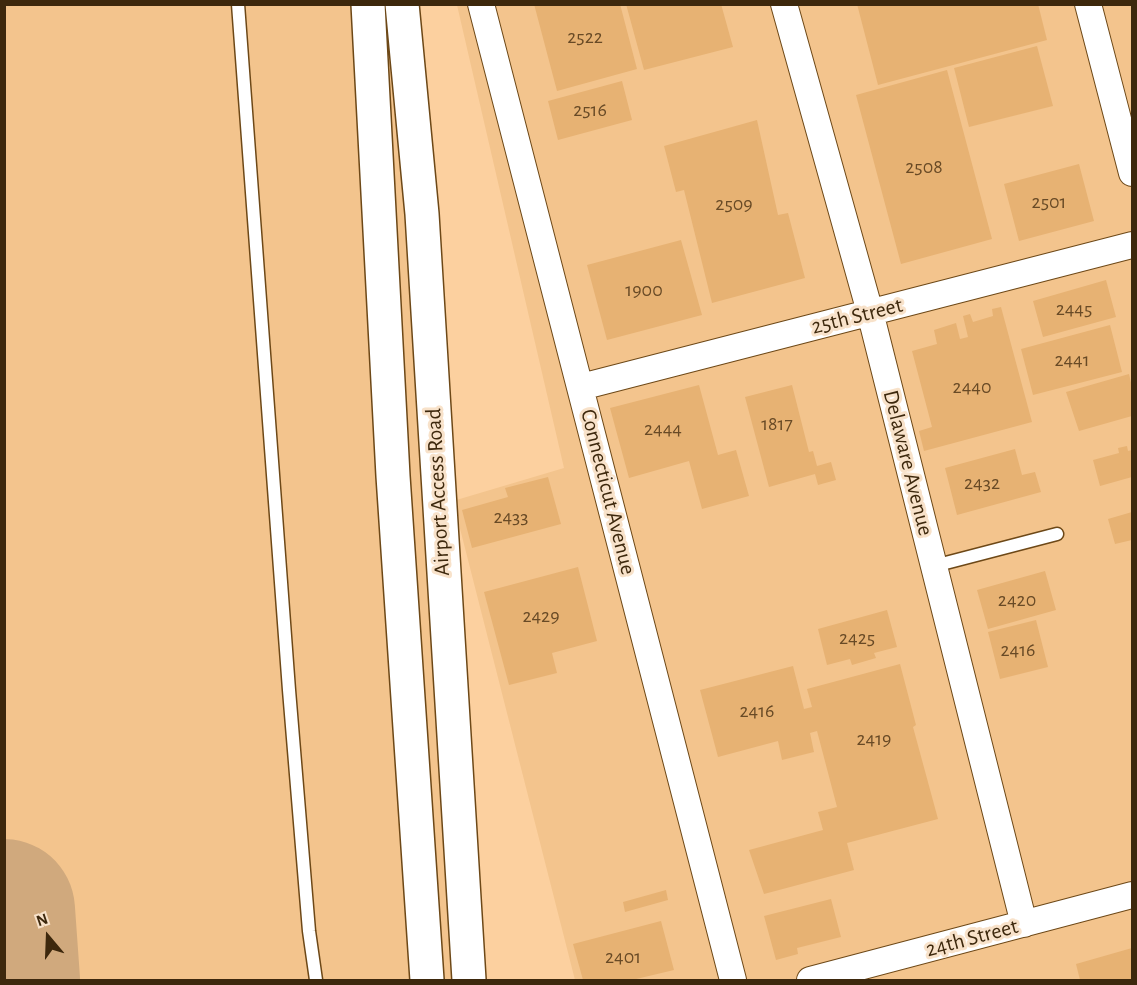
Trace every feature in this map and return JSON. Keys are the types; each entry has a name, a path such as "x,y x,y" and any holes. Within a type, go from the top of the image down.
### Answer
{"main road":[{"name":"Airport Access Road","path":"368,4 393,476 427,981"},
{"name":"Airport Access Road","path":"402,4 422,214 469,981"}],"street":[{"name":"Connecticut Avenue","path":"482,4 733,981"},
{"name":"Delaware Avenue","path":"784,4 870,312 1024,924"},
{"path":"1088,4 1132,173"},
{"name":"25th Street","path":"581,387 1132,245"},
{"name":"24th Street","path":"810,981 1132,895"}],"lane":[{"path":"238,4 290,702 309,932 316,981"},
{"path":"934,566 1057,534"}],"shaded area":[{"path":"5,5 414,5 484,980 5,980"},
{"path":"457,5 1132,5 1132,980 575,980 453,501 564,468"}],"building":[{"path":"534,4 620,4 637,69 557,91"},
{"path":"626,4 721,4 733,47 644,70"},
{"path":"857,4 1038,4 1047,40 878,85"},
{"path":"1037,46 1053,106 969,127 954,68"},
{"path":"947,70 992,239 901,264 856,95"},
{"path":"622,81 632,120 558,140 548,101"},
{"path":"757,120 778,215 788,213 805,278 712,303 684,190 676,192 664,146"},
{"path":"1079,164 1094,221 1019,241 1004,184"},
{"path":"681,240 702,315 607,340 587,265"},
{"path":"1106,280 1116,317 1043,337 1033,301"},
{"path":"1001,307 1032,422 924,451 919,431 932,427 912,351 937,344 934,330 956,323 960,339 968,337 963,316 970,314 973,322 993,316 992,309"},
{"path":"1110,325 1122,372 1033,395 1021,349"},
{"path":"1129,374 1132,387 1132,416 1079,431 1066,392"},
{"path":"699,385 718,455 736,450 749,496 702,509 689,461 629,478 610,408"},
{"path":"792,385 809,452 813,451 817,466 831,462 836,480 818,485 815,474 769,487 745,397"},
{"path":"1127,446 1128,451 1132,450 1132,477 1100,486 1093,460 1119,453 1118,448"},
{"path":"1015,449 1022,475 1035,472 1041,492 957,515 945,468"},
{"path":"548,477 561,524 472,548 462,510 508,497 505,488"},
{"path":"1132,512 1132,540 1115,544 1108,519"},
{"path":"578,567 597,641 552,653 557,673 509,685 484,592"},
{"path":"1045,571 1056,610 988,629 977,590"},
{"path":"887,610 897,647 874,653 876,658 852,665 850,659 827,665 818,629"},
{"path":"1036,620 1048,667 1000,679 988,632"},
{"path":"900,664 916,725 913,727 938,819 847,843 854,870 764,894 749,850 823,830 818,812 837,807 817,731 810,733 814,752 782,760 778,741 718,757 700,690 793,666 804,709 812,707 807,689"},
{"path":"666,890 668,900 625,912 623,902"},
{"path":"831,899 841,937 797,948 798,954 776,960 764,916"},
{"path":"661,921 674,970 632,980 583,980 573,944"},
{"path":"1132,948 1132,980 1080,980 1076,964"}],"runway":[{"path":"4,910 9,980"}]}
